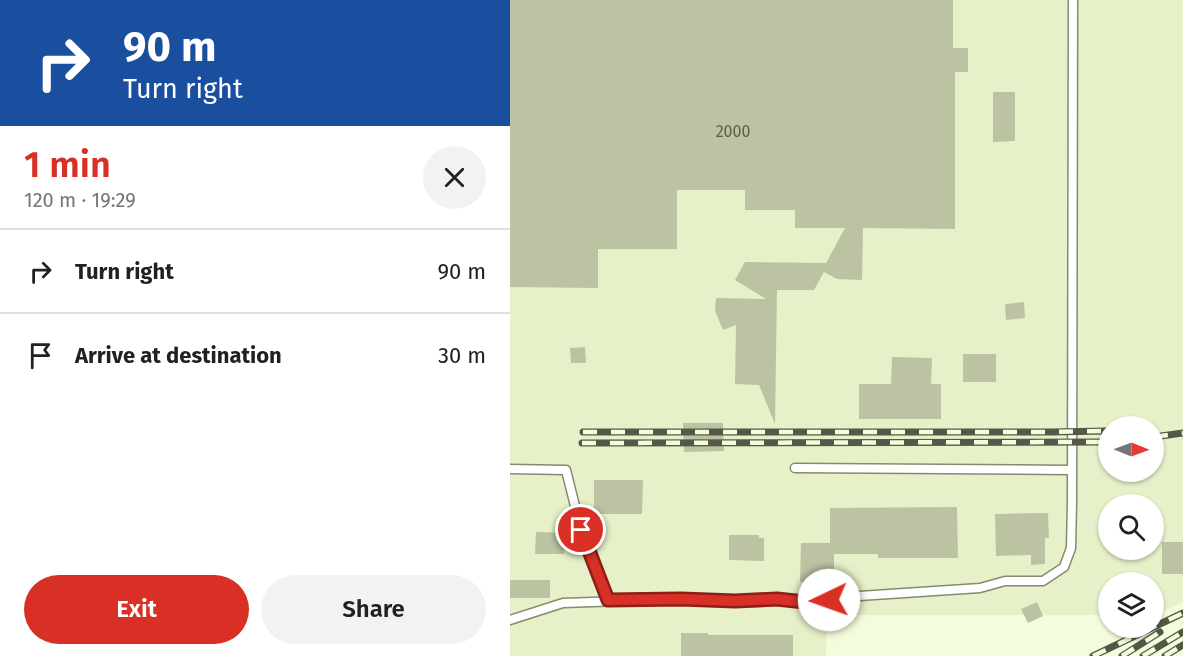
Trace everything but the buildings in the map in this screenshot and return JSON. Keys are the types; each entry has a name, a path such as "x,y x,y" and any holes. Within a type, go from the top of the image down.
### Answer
{"lane":[{"path":"510,620 563,603 608,600 777,599 814,603 844,597 980,588 1005,581 1043,581 1064,567 1071,548 1073,0"},
{"path":"795,468 1072,470"},
{"path":"510,469 566,471 581,530 608,600"}],"shaded area":[{"path":"510,0 1183,0 1183,602 1164,611 1164,572 1098,572 1098,615 827,615 826,656 510,656"}],"railway":[{"path":"583,432 1098,431"},
{"path":"1164,436 1183,433"},
{"path":"582,443 1098,442"},
{"path":"1093,656 1183,613"},
{"path":"1143,656 1183,632"},
{"path":"1122,656 1150,638"},
{"path":"1165,656 1183,645"}],"route":[{"path":"581,530 608,600 777,599 814,603 829,600"}]}
